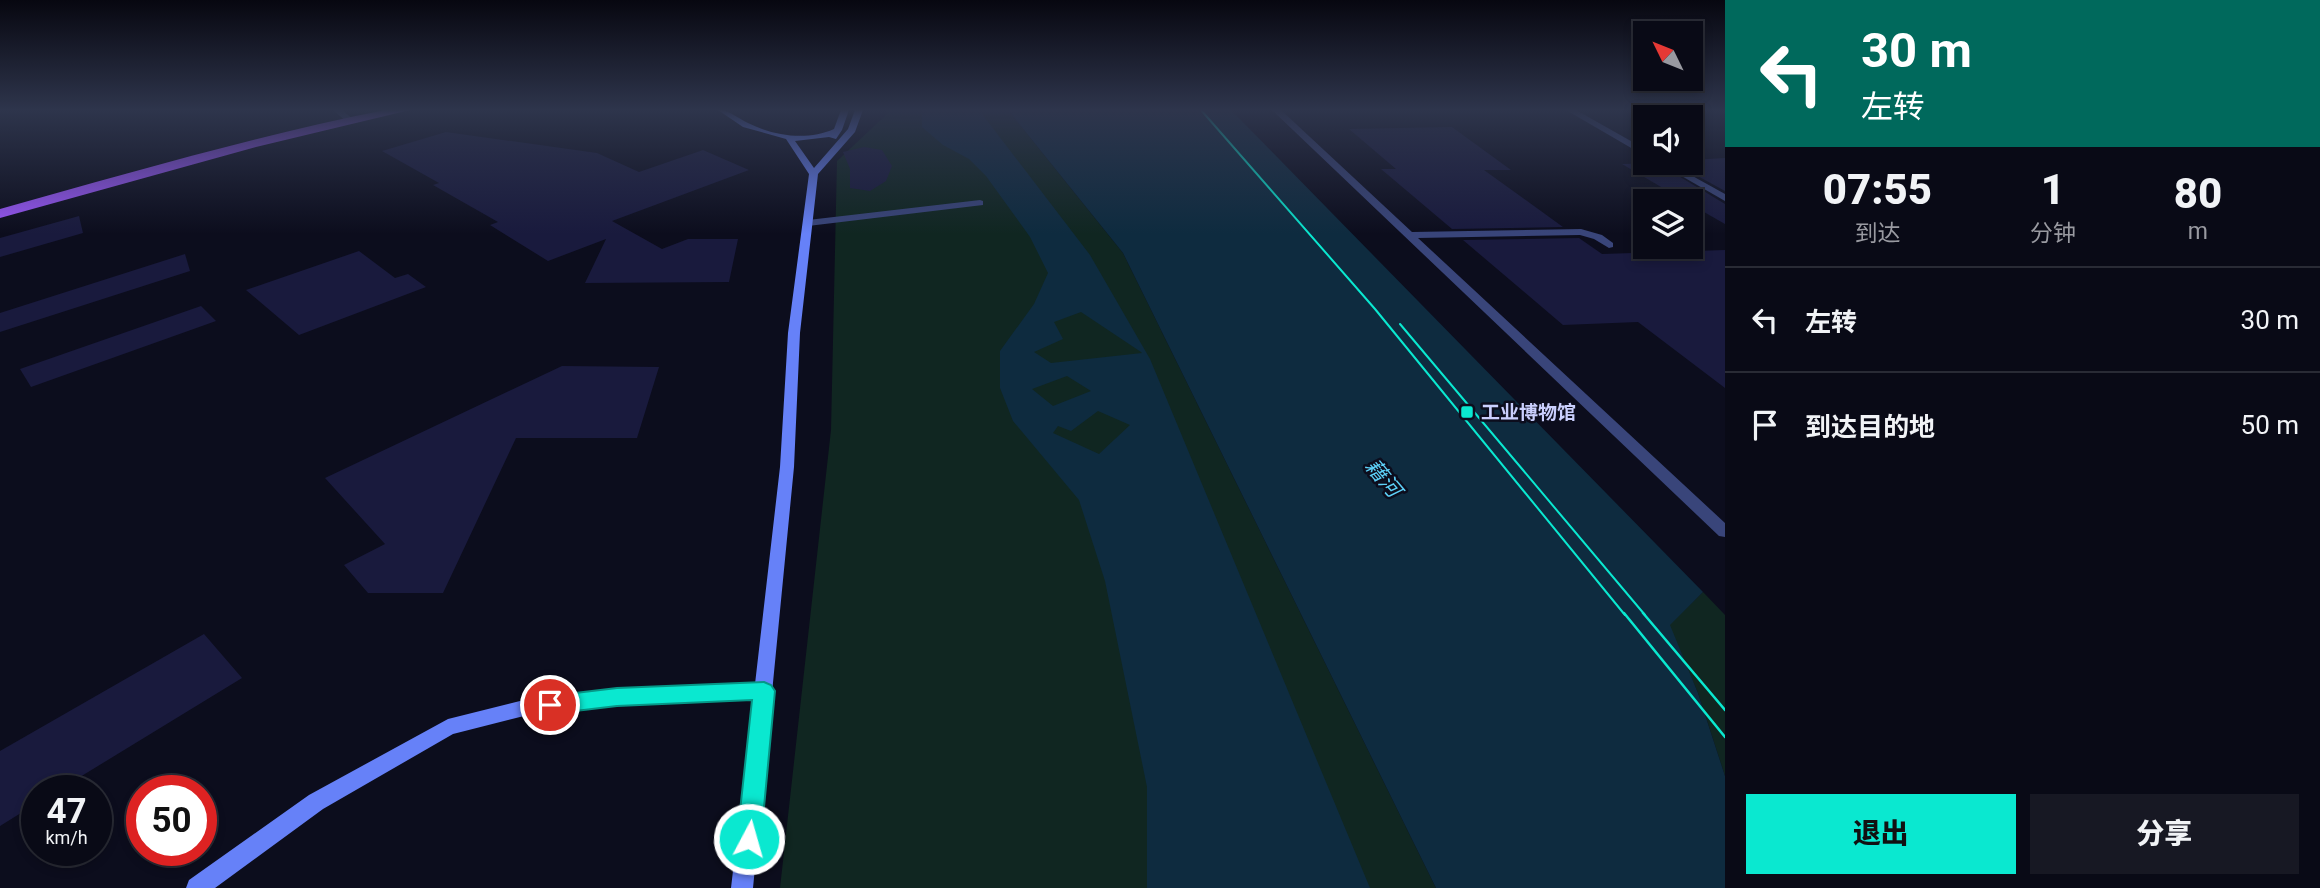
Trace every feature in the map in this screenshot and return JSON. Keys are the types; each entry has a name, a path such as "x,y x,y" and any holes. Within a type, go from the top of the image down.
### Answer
{"main road":[{"path":"0,205 192,151"},
{"path":"0,214 220,151"},
{"path":"799,151 812,170"},
{"path":"742,888 787,467 794,333 812,170 824,151"},
{"path":"812,170 831,151"},
{"path":"197,888 316,802 448,727 528,707 617,697 764,691"}],"street":[{"path":"1320,151 1725,532"},
{"path":"1684,175 1725,198"},
{"path":"808,223 980,203"},
{"path":"1408,234 1581,232 1598,237 1609,245"}],"green space":[{"path":"847,151 1041,151 1123,253 1436,888 780,888 831,430 837,161"},
{"path":"1703,592 1725,615 1725,776 1698,693 1669,625"}],"water":[{"path":"955,151 1011,151 1090,255 1150,359 1370,888 1147,888 1147,787 1105,581 1079,500 1013,421 1000,388 1000,351 1034,304 1048,273 1030,237 986,176 969,159","holes":["1081,312 1141,352 1051,363 1034,352 1063,339 1054,322","1067,376 1091,391 1053,406 1032,389","1098,411 1130,425 1099,454 1053,433 1058,426 1071,431"]},
{"name":"藉河","path":"1041,151 1272,151 1703,592 1670,625 1698,693 1725,776 1725,888 1436,888 1123,253"}],"building":[{"path":"383,151 586,151 597,153 639,172 699,151 706,151 749,170 612,221 662,249 688,239 738,239 729,282 585,283 606,239 548,261 490,225 498,222 433,185 439,183"},
{"path":"883,151 892,166 886,181 870,191 850,188 850,169 843,152"},
{"path":"1375,151 1486,151 1511,170 1484,170 1563,227 1452,229 1381,169 1396,169"},
{"path":"1725,158 1725,191 1696,175 1703,175 1703,159"},
{"path":"1622,164 1633,164 1633,170"},
{"path":"1641,175 1677,175 1700,189 1665,189"},
{"path":"1703,191 1725,204 1725,224 1703,211"},
{"path":"79,216 83,233 0,257 0,238"},
{"path":"1579,238 1602,254 1633,253 1633,259 1703,259 1703,251 1725,250 1725,388 1638,322 1563,325 1463,240"},
{"path":"359,251 395,278 408,274 426,287 299,335 246,290"},
{"path":"185,254 190,271 0,332 0,313"},
{"path":"201,306 216,321 31,387 20,369"},
{"path":"562,366 659,367 637,438 516,438 443,593 368,593 344,565 385,544 325,478"},
{"path":"204,634 242,678 83,775 21,775 21,813 0,826 0,751"}],"tram line":[{"path":"1237,151 1375,309 1625,615"},
{"path":"1400,324 1645,615"},
{"path":"1624,613 1725,737"},
{"path":"1643,613 1725,710"}],"place":[{"name":"工业博物馆","path":"1467,412"}],"route":[{"path":"550,705 617,697 764,691 749,839"}]}
